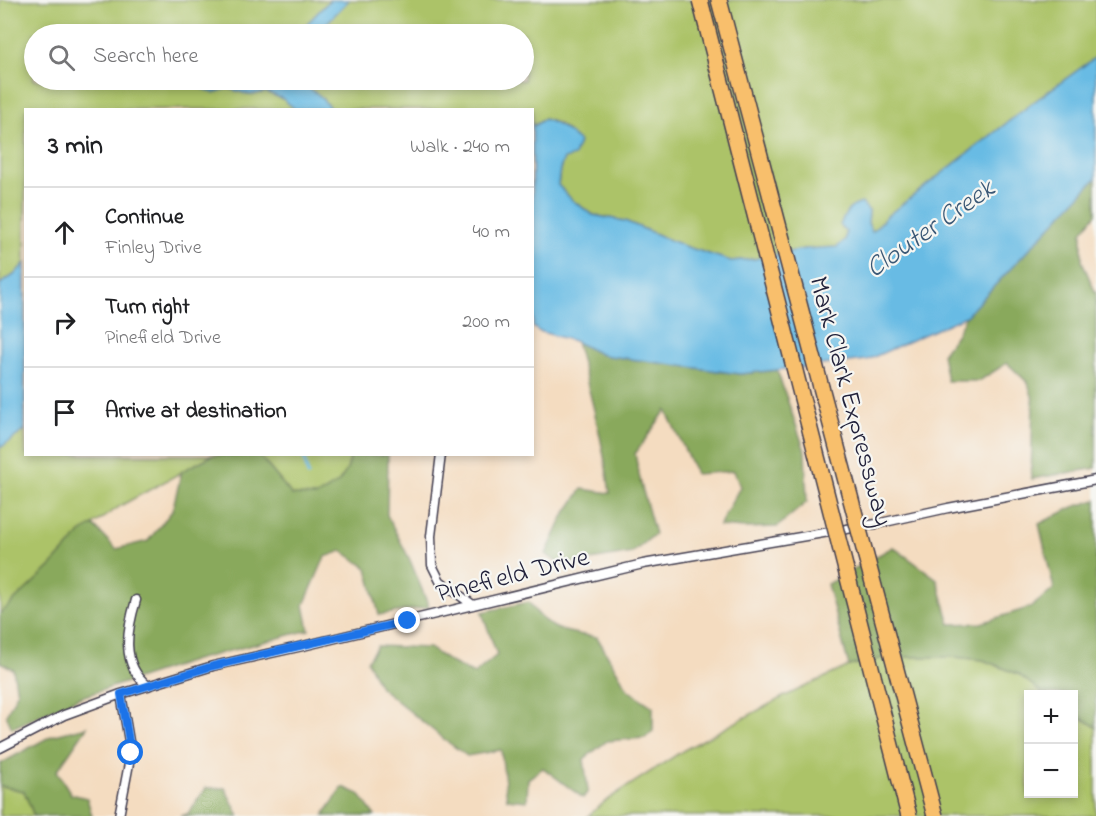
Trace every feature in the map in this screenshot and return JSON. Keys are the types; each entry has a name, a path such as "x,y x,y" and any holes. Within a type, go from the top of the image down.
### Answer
{"highway":[{"name":"Mark Clark Expressway","path":"700,0 909,816"},
{"name":"Mark Clark Expressway","path":"719,0 937,816"}],"street":[{"path":"441,456 431,536 432,566 440,580 473,605"},
{"name":"Pinefield Drive","path":"0,748 64,715 121,694 213,666 643,564 876,524 1096,480"},
{"path":"136,600 128,630 128,644 136,674 147,686"},
{"path":"119,816 131,753 121,694"}],"green space":[{"path":"0,0 330,0 307,24 24,24 24,90 234,90 250,95 266,92 283,99 294,108 24,108 24,264 14,275 0,284"},
{"path":"349,0 1096,0 1096,57 1035,101 887,216 872,233 868,223 869,211 846,232 845,240 837,248 804,249 731,261 684,246 625,221 594,215 572,200 558,185 567,130 557,123 544,119 534,125 534,108 330,108 319,95 298,90 534,90 534,24 326,24"},
{"path":"1096,178 1096,214 1082,232 1082,261 1096,294 1096,468 1031,479 1033,399 1028,383 1007,363 979,381 947,381 942,354 966,316"},
{"path":"576,342 602,355 740,374 777,370 805,451 807,502 777,527 719,526 740,487 734,471 696,474 666,410 635,454 655,534 632,553 561,565 546,554 563,517 582,489 610,493 596,417"},
{"path":"24,431 24,456 211,456 122,505 81,533 51,566 0,614 0,448"},
{"path":"211,456 260,456 292,495 317,496 338,483 347,470 351,456 388,456 387,515 410,560 429,607 379,615 367,568 342,551 325,557 304,605 309,630 195,660 78,698 12,728 6,715 17,693 13,669 0,662 0,614 51,566 81,533 93,525 116,549 148,541 172,511 182,471"},
{"path":"260,456 351,456 347,470 338,484 317,496 292,495"},
{"path":"1096,500 1096,727 1078,716 1078,690 1039,690 1018,674 983,660 955,657 888,657 849,666 827,584 893,547 937,579 950,624 981,623 1031,607 1054,589 1039,524 1073,507"},
{"path":"529,602 550,625 566,632 597,637 628,690 653,707 653,731 645,738 607,741 584,759 588,791 583,798 543,768 528,779 527,801 507,799 501,750 467,756 380,687 367,661 377,646 429,648 474,674 497,655 482,612"},
{"path":"888,657 955,657 983,660 1018,674 1039,690 1024,690 1024,798 1078,798 1078,716 1096,727 1096,816 588,816 608,799 684,750 783,697 849,666"},
{"path":"87,727 57,771 71,794 87,798 92,816 34,816 24,791 0,786 0,764 51,736"},
{"path":"0,786 24,791 34,816 0,816"},
{"path":"343,787 359,794 375,816 323,816"},
{"path":"206,788 225,788 239,816 180,816 188,814"}],"water":[{"path":"330,0 349,0 326,24 307,24"},
{"name":"Clouter Creek","path":"1096,57 1096,178 966,316 867,360 740,374 602,355 574,341 534,328 534,126 544,119 563,128 579,142 574,156 564,159 558,185 572,200 593,215 625,221 684,246 731,261 804,249 837,247 845,240 846,232 840,225 844,217 850,208 862,203 869,211 868,223 872,232 887,216 1035,101"},
{"path":"206,90 222,90 214,93"},
{"path":"234,90 312,90 330,108 294,108 283,99 266,92 250,95"},
{"path":"24,264 24,431 0,448 0,284 14,275"}],"waterway":[{"path":"303,456 308,475"}],"route":[{"path":"131,753 121,694 213,666 408,621"}]}
